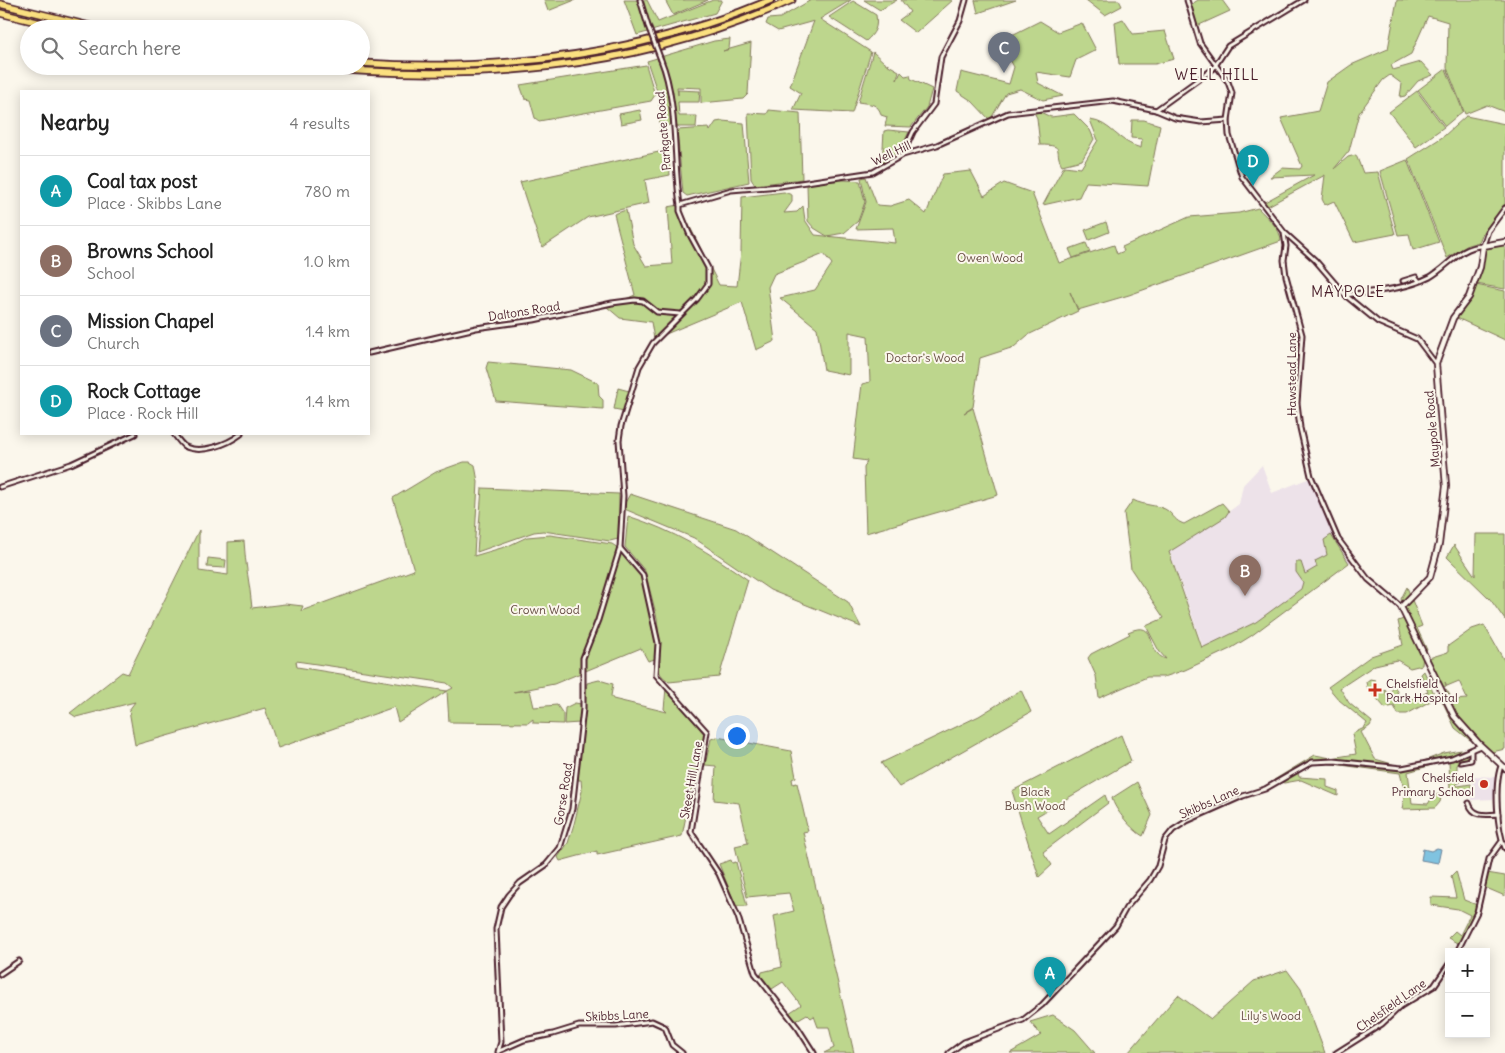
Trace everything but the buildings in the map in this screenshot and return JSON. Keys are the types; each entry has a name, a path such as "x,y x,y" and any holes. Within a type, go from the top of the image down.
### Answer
{"highway":[{"path":"370,63 473,65 576,56 672,35 771,0"},
{"path":"370,71 455,74 500,73 613,58 679,42 792,0"},
{"path":"0,4 65,20"},
{"path":"0,13 28,20"}],"street":[{"name":"Parkgate Road","path":"640,0 666,73 672,110 675,173 680,205"},
{"path":"903,155 913,132 934,104 941,57 960,21 966,0"},
{"path":"1187,0 1200,43 1228,82 1232,93 1228,120 1229,136 1240,173 1264,208 1284,232 1315,260 1345,295 1378,322 1417,339 1436,364"},
{"path":"1156,110 1172,100 1216,65 1228,46 1304,0"},
{"name":"Well Hill","path":"680,205 731,190 873,172 903,155 938,145 1008,113 1113,101 1156,110 1175,118 1201,122 1228,120"},
{"path":"620,548 623,496 619,440 621,426 639,367 647,351 680,314 697,299 708,284 708,268 689,233 680,211 680,205"},
{"path":"1483,246 1486,234 1505,208"},
{"name":"Hawstead Lane","path":"1284,232 1286,276 1302,335 1297,403 1300,428 1311,476 1338,539 1368,579 1401,607"},
{"path":"1345,295 1402,287 1439,271 1464,251 1505,242"},
{"name":"Maypole Road","path":"1401,607 1430,577 1439,544 1446,486 1436,364 1453,318 1469,297 1480,267 1483,246"},
{"path":"1403,281 1416,277 1419,281"},
{"name":"Daltons Road","path":"370,353 476,328 534,320 612,303 635,300 643,302 657,312 680,314"},
{"path":"0,487 71,464 133,435"},
{"path":"175,435 182,445 194,449 218,445 239,435"},
{"name":"Gorse Road","path":"498,1053 501,1044 496,929 498,915 509,895 520,883 552,860 560,848 567,829 574,793 583,709 583,658 598,620 620,548"},
{"name":"Skeet Hill Lane","path":"620,548 644,575 658,642 656,676 707,732 691,832 719,874 738,917 752,966 758,978 798,1028 814,1053"},
{"path":"1401,607 1453,714 1480,746 1503,767 1498,784 1498,814 1502,841 1505,848"},
{"name":"Skibbs Lane","path":"949,1053 964,1042 1023,1020 1042,1005 1116,926 1126,908 1150,880 1158,866 1165,840 1173,830 1187,821 1243,796 1265,789 1286,779 1312,762 1334,761 1402,768 1452,758 1480,746"},
{"path":"1461,762 1471,760 1472,751"},
{"path":"1469,802 1471,809 1478,814 1498,814"},
{"path":"1459,948 1477,912 1489,859 1502,841"},
{"path":"0,974 19,961"},
{"name":"Chelsfield Lane","path":"1336,1053 1382,1024 1401,1006 1434,986 1445,970"},
{"name":"Skibbs Lane","path":"498,1053 508,1046 579,1026 616,1026 652,1021 665,1027 672,1045 682,1053"},
{"path":"501,1044 508,1046"}],"shaded area":[{"path":"1262,465 1272,493 1310,478 1331,530 1352,561 1255,631 1208,661 1163,533 1231,510 1239,504 1243,485"},
{"name":"Chelsfield Primary School","path":"1473,776 1496,777 1496,799 1472,800"}],"green space":[{"path":"544,0 575,0 548,11"},
{"path":"624,0 647,0 658,22 713,0 722,0 715,13 637,35"},
{"path":"665,0 708,0 673,15"},
{"path":"811,0 851,0 820,19 871,52 852,113 793,110 801,93 790,86 814,21 778,31 766,24 768,19 780,18"},
{"path":"864,0 897,0 880,10"},
{"path":"901,0 953,0 916,33 899,20 910,12"},
{"path":"975,0 1016,0 978,13"},
{"path":"1086,0 1119,0 1122,6 1105,15"},
{"path":"1198,0 1222,0 1230,11 1197,26 1189,6"},
{"path":"1397,0 1505,0 1505,112 1487,105 1465,114 1447,68 1448,22 1428,16 1411,54 1391,65 1393,70 1421,62 1433,75 1418,81 1405,96 1400,97 1402,84 1390,75 1383,80 1359,113 1349,151 1334,169 1348,157 1356,155 1363,173 1378,172 1395,234 1354,242 1334,201 1325,205 1322,199 1325,175 1266,207 1263,203 1314,175 1270,177 1282,168 1300,169 1302,166 1281,118 1318,111 1327,82 1351,65 1388,49"},
{"path":"853,1 876,15 877,23 875,30 866,41 829,17"},
{"path":"1123,19 1133,34 1165,31 1174,59 1155,64 1119,64 1115,22"},
{"path":"1040,21 1058,32 1082,23 1096,50 1076,60 1070,77 1036,72 1038,83 1063,96 1043,100 1020,89 1006,93 990,120 972,101 957,91 961,72 1009,84 1014,67 1000,41"},
{"path":"730,39 729,49 723,51 751,43 748,94 743,99 701,103 701,88 677,87 678,95 678,90 700,91 699,102 678,102 679,116 697,116 696,127 677,127 676,123 660,128 659,97 647,61 714,41"},
{"path":"873,52 885,63 899,71 897,80 901,72 905,76 910,75 911,79 932,89 927,107 911,127 885,126 887,117 881,115 876,106 858,102"},
{"path":"646,65 655,95 651,101 539,121 535,118 530,100 525,99 520,85"},
{"path":"1446,69 1463,111 1445,126 1418,90"},
{"path":"1417,91 1444,127 1416,147 1389,112"},
{"path":"640,110 642,120 621,124 619,114"},
{"path":"769,110 800,113 802,179 755,185 751,179 748,113 767,114"},
{"path":"1038,111 1051,117 1074,114 1090,130 1094,139 1082,160 1062,165 1058,150 1054,146 1040,145 1037,118 1034,112"},
{"path":"1466,116 1505,124 1505,215 1503,214 1486,233 1484,230 1479,242 1468,245 1447,258 1408,159 1444,136"},
{"path":"1090,120 1103,124 1126,141 1141,148 1142,139 1131,138 1132,120 1144,120 1160,125 1148,186 1086,182 1079,197 1043,205 1064,166 1081,168 1098,140"},
{"path":"716,122 744,123 749,182 687,196 683,193 677,130 709,128 710,131"},
{"path":"884,131 909,132 900,150 882,164"},
{"path":"668,150 670,175 645,180 649,203 588,217 543,247 520,182"},
{"path":"1407,160 1439,242 1413,250 1409,234 1398,235 1380,171"},
{"path":"971,171 984,196 1004,183 1032,193 1059,263 1114,245 1117,254 1124,251 1122,247 1189,217 1239,213 1258,208 1276,227 1281,241 1129,295 1078,310 1070,292 1078,311 1028,335 1014,347 980,358 973,407 964,413 973,408 998,495 866,533 864,468 867,461 853,459 862,384 870,382 868,336 849,332 849,375 824,370 817,328 780,298 815,290 832,264 824,254 774,274 768,287 775,341 756,350 742,302 654,339 651,322 620,318 607,307 635,295 614,214 626,210 633,244 646,266 672,264 668,207 679,205 719,285 737,286 741,252 742,197 784,192 792,195 792,202 784,213 797,212 803,206 805,220 815,235 895,243 893,228 856,229 866,202 861,178 866,177 877,205 890,206 909,200 926,214 943,174"},
{"path":"843,180 860,181 865,202 858,221 844,233 827,236 814,228 808,221 807,184"},
{"path":"1106,222 1109,232 1089,240 1085,230"},
{"path":"1086,243 1090,252 1073,258 1069,249"},
{"path":"1505,243 1505,289 1476,284 1482,268 1484,249"},
{"path":"1476,285 1505,291 1505,340 1457,318 1471,300"},
{"path":"488,362 571,370 598,383 599,396 603,400 603,409 496,401 486,368"},
{"path":"618,388 629,391 624,411 614,409"},
{"name":"Crown Wood","path":"464,462 470,462 475,465 478,482 474,556 508,546 527,537 550,535 612,544 621,550 641,575 650,604 657,642 655,659 648,661 641,648 554,684 513,692 530,690 534,707 557,705 563,714 563,724 533,723 533,719 528,723 449,722 447,691 398,722 394,707 278,748 265,708 135,745 129,710 135,702 76,717 70,713 122,672 128,674 199,530 199,571 228,575 228,542 244,541 252,608 285,604 303,606 301,611 414,570 393,498 436,472","holes":["296,661 447,683 453,688 447,691 297,667"]},
{"path":"482,488 619,494 618,539 610,541 543,531 534,532 477,552"},
{"path":"630,494 736,529 848,602 861,627 770,590 694,538 622,508"},
{"path":"1133,500 1165,509 1184,524 1222,503 1229,511 1225,517 1169,552 1202,648 1256,622 1301,589 1303,582 1296,572 1296,562 1301,562 1305,574 1317,567 1315,561 1327,555 1324,540 1331,535 1349,563 1251,636 1230,649 1185,670 1164,677 1147,677 1099,698 1096,676 1088,658 1091,654 1130,634 1128,632 1144,629 1148,633 1159,656 1166,659 1159,651 1146,626 1164,618 1131,569 1124,513"},
{"path":"628,516 660,528 691,543 748,580 719,677 669,682 657,668 660,648 657,618 645,571 625,547"},
{"path":"1476,534 1505,534 1505,620 1490,599 1447,557 1454,545 1475,576"},
{"path":"208,558 226,560 225,568 207,567"},
{"path":"1407,587 1422,626 1417,628 1427,650 1423,653 1422,665 1410,668 1397,660 1375,665 1340,688 1349,703 1372,722 1370,726 1361,732 1375,759 1406,768 1444,753 1467,749 1471,755 1457,765 1457,774 1461,774 1461,782 1456,784 1458,786 1471,784 1471,790 1450,792 1449,760 1408,772 1412,803 1428,804 1433,796 1442,793 1440,802 1435,808 1402,809 1405,793 1400,773 1326,763 1311,765 1298,773 1299,777 1327,779 1327,787 1338,791 1338,796 1301,780 1284,783 1274,780 1315,755 1331,758 1356,754 1352,734 1364,728 1367,723 1339,700 1328,687 1371,656 1403,645 1398,621 1406,618 1401,599"},
{"path":"1484,625 1505,662 1505,749 1492,752 1472,732 1470,740 1455,728 1438,692 1446,689 1453,700 1467,699 1459,681 1447,686 1445,682 1446,686 1442,687 1429,658 1448,652 1448,646 1472,629"},
{"path":"1424,671 1436,698 1407,714 1398,714 1394,706 1385,708 1367,687 1366,682 1370,679 1375,680 1377,684 1374,687 1379,692 1386,690 1386,695 1395,687 1402,703 1428,692 1421,674"},
{"path":"599,680 613,684 611,696 613,699 667,712 664,709 666,688 705,735 697,785 692,786 682,836 597,855 597,851 560,861 558,857 568,843 582,791 581,780 578,780 587,683"},
{"path":"1021,690 1031,712 899,787 881,763 979,716"},
{"path":"575,703 581,704 580,723 564,724 565,708"},
{"name":"Black Bush Wood","path":"1121,735 1131,761 1037,816 1049,834 1105,795 1108,803 1043,852 1052,865 1039,877 1012,791"},
{"path":"717,737 791,751 796,777 792,779 793,784 797,783 808,831 803,832 854,1053 824,1053 834,1048 829,1027 818,1027 814,1016 811,1018 807,1014 795,1021 789,1013 801,1005 783,982 772,989 761,976 762,972 782,967 774,916 794,911 789,893 747,897 735,846 748,843 739,803 714,800 716,766 705,765 711,739"},
{"path":"1137,782 1152,815 1143,836 1134,830 1116,808 1112,798"},
{"path":"731,860 732,863 736,862 747,906 736,906 719,864"},
{"path":"1456,871 1464,900 1477,905 1459,944 1448,938 1455,931 1460,935 1470,915 1458,909 1431,905 1431,897 1456,898 1451,876"},
{"path":"1487,873 1505,876 1505,896 1484,887"},
{"name":"Lily's Wood","path":"1287,970 1301,989 1325,1053 1128,1053 1178,995 1211,1019 1254,981"},
{"path":"1053,1015 1075,1030 1095,1053 1010,1053 1041,1035 1030,1022"}],"water":[{"path":"1437,848 1441,849 1438,863 1421,860 1423,849 1431,851"}],"place":[{"name":"Mission Chapel","path":"1004,73"},
{"name":"Rock Cottage","path":"1253,186"},
{"name":"Browns School","path":"1245,596"},
{"name":"Chelsfield Park Hospital","path":"1375,690"},
{"name":"Chelsfield Primary School","path":"1484,784"},
{"name":"Coal tax post","path":"1050,998"}],"district":[{"name":"WELL HILL","path":"1217,74"},
{"name":"MAYPOLE","path":"1348,291"}],"park label":[{"name":"Owen Wood","path":"990,257"},
{"name":"Doctor's Wood","path":"925,357"}]}
